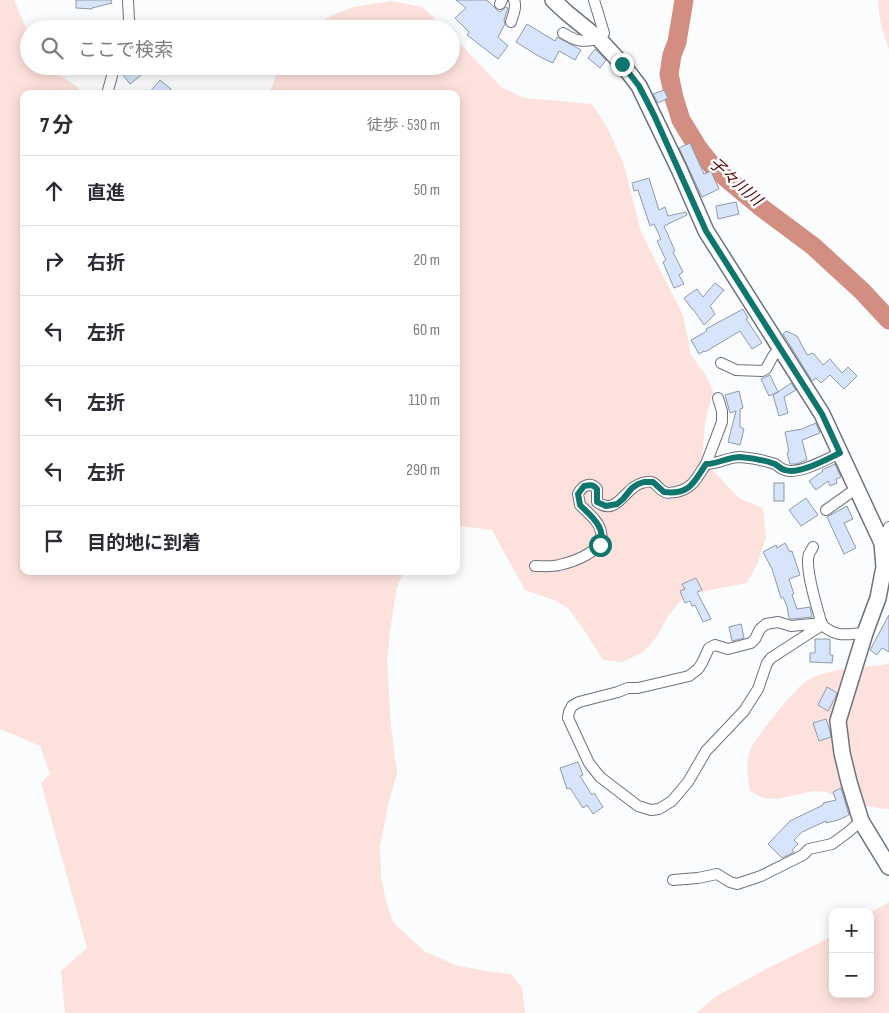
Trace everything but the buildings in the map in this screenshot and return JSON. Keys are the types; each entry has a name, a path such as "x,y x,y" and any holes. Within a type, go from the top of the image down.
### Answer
{"street":[{"path":"128,0 129,20"},
{"path":"511,22 514,12 514,0"},
{"path":"554,0 599,39 639,86 706,231 822,414 882,543 886,567 878,598 838,720 842,753 861,821 889,867"},
{"path":"563,33 581,42 599,39 604,33 594,0"},
{"path":"108,90 112,75"},
{"path":"721,363 736,370 762,371 766,369 780,348"},
{"path":"535,566 558,566 584,556 600,545 602,534 598,524 578,501 578,494 584,486 590,484 594,486 597,489 597,502 606,506 617,504 632,488 644,482 653,482 664,492 686,490 690,487 706,464 722,422 722,411 718,398"},
{"path":"706,464 715,464 735,457 742,457 761,460 789,471 802,469 840,453"},
{"path":"826,510 856,488"},
{"path":"882,543 889,527"},
{"path":"813,547 809,554 809,568 822,624 830,632 865,633"},
{"path":"778,622 791,626 822,624 771,658 767,663 758,689 744,711 706,751 688,782 672,801 659,809 651,810 638,806 600,777 590,763 568,718 572,706 579,702 628,688 638,688 689,676 698,669 709,648 715,645 728,649 751,643 760,629 766,624 778,622"},
{"path":"673,880 717,874 737,884 761,876 803,856 809,850 832,844 861,821"}],"shaded area":[{"path":"0,0 14,0 23,20 20,20 20,75 60,75 80,90 20,90 20,575 402,575 397,587 387,661 391,726 397,773 388,805 380,847 381,877 386,901 393,922 424,951 455,965 511,974 522,988 525,1013 65,1013 61,971 87,948 41,783 50,774 40,746 0,729"},
{"path":"878,0 889,0 889,50 881,26"},
{"path":"392,1 422,7 436,20 324,20 353,7"},
{"path":"460,44 501,87 524,98 592,104 607,127 624,165 641,232 683,315 691,355 705,374 713,391 705,423 702,459 740,499 763,508 766,538 757,564 747,583 695,593 680,601 667,618 656,638 643,652 623,662 603,660 568,608 554,600 525,590 492,530 460,526 460,90 271,90 276,75 460,75"},
{"path":"889,663 889,809 845,802 827,792 814,791 777,799 763,798 750,791 748,762 752,747 774,716 806,681 824,673"},
{"path":"889,902 889,1013 696,1013 715,997 829,938 829,998 874,998 874,911"}],"waterway":[{"name":"子々川川","path":"684,0 669,74 681,120 698,148 714,168 762,208 813,246 862,291 889,320"}],"route":[{"path":"600,545 602,534 598,524 578,501 578,494 584,486 590,484 594,486 597,489 597,502 606,506 617,504 627,492 644,482 653,482 664,492 669,493 686,490 706,464 715,464 735,457 761,460 789,471 802,469 840,453 822,414 706,231 654,115 639,86 622,64"}]}
